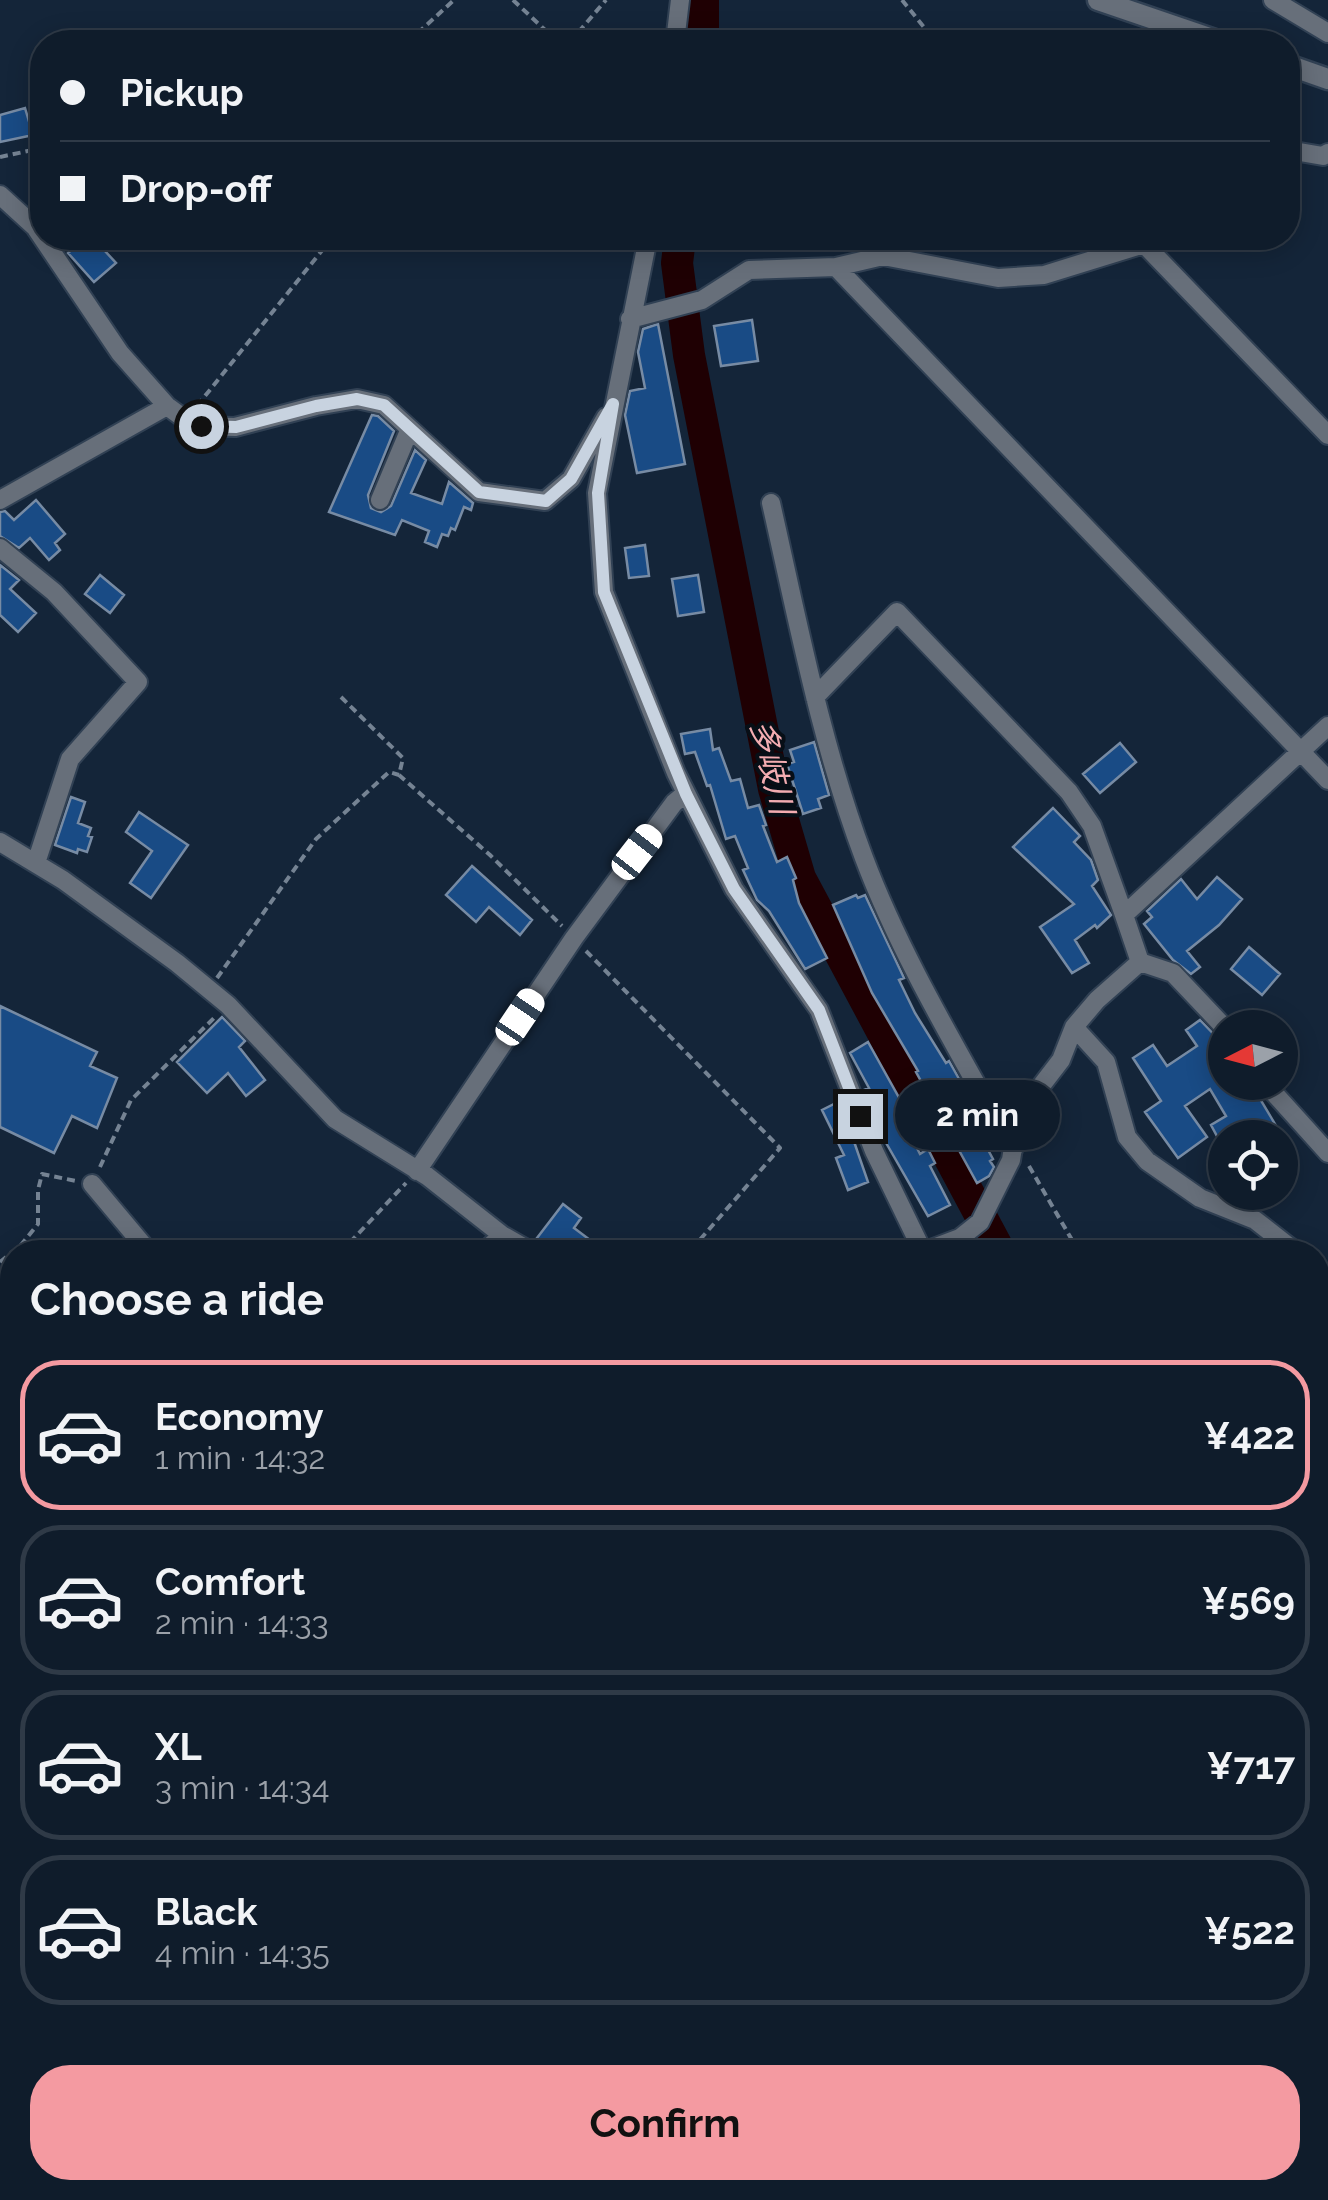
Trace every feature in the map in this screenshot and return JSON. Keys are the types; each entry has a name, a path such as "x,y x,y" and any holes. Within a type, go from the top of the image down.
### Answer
{"street":[{"path":"676,30 680,0"},
{"path":"1098,0 1186,30"},
{"path":"1274,0 1328,33"},
{"path":"1300,70 1328,80"},
{"path":"1300,152 1323,156 1328,153"},
{"path":"0,196 30,223"},
{"path":"51,250 120,353 167,406 201,426 236,427 357,399 384,405 479,492 546,501 571,479 613,404"},
{"path":"645,250 598,493 604,592 686,794 734,889 819,1010 874,1151 917,1240"},
{"path":"630,319 702,300 748,270 836,268 883,256 998,278 1044,275 1118,250"},
{"path":"1157,250 1328,435"},
{"path":"836,268 1328,780"},
{"path":"0,500 167,406"},
{"path":"380,500 409,431"},
{"path":"771,504 815,696 864,858 897,931 1013,1145"},
{"path":"0,548 54,592 138,682 70,758 36,864"},
{"path":"815,696 897,612 1069,792 1092,826 1140,962"},
{"path":"1124,916 1328,726"},
{"path":"417,1171 574,938 674,803 686,794"},
{"path":"0,842 134,932 210,990 335,1119 417,1171 512,1240"},
{"path":"955,1240 980,1222 991,1204 1013,1145 1018,1116 1061,1060 1074,1027 1097,1000 1140,962"},
{"path":"1140,962 1173,973 1208,1010"},
{"path":"1074,1027 1106,1062 1127,1137 1147,1162 1200,1198 1255,1220 1281,1240"},
{"path":"1280,1100 1328,1152"},
{"path":"92,1184 140,1240"},
{"path":"496,1240 502,1234"}],"path":[{"path":"421,30 454,0"},
{"path":"513,0 545,30"},
{"path":"580,30 606,0"},
{"path":"902,0 926,30"},
{"path":"0,157 30,151"},
{"path":"186,420 322,250"},
{"path":"341,697 403,758 399,775"},
{"path":"210,990 316,839 389,772 399,775 490,855 780,1148 701,1240"},
{"path":"25,1240 38,1224 42,1174 92,1184 131,1100 228,1005"},
{"path":"1013,1145 1072,1240"},
{"path":"352,1240 417,1171"}],"building":[{"path":"25,108 30,136 0,142 0,115"},
{"path":"104,250 116,263 94,282 68,253"},
{"path":"752,320 758,361 721,366 714,326"},
{"path":"658,324 685,464 637,473 625,415 630,391 645,388 638,352 643,329"},
{"path":"372,415 394,431 368,495 371,508 381,512 391,506 415,450 426,460 411,493 442,504 449,482 473,503 471,510 464,507 455,530 451,528 448,536 442,534 437,547 425,542 429,531 402,520 395,535 329,512"},
{"path":"36,500 65,534 55,543 60,550 49,560 30,538 19,548 0,536 0,512 5,511 14,520"},
{"path":"645,545 649,576 629,578 625,548"},
{"path":"0,565 19,580 10,589 36,613 18,632 0,615"},
{"path":"100,575 124,595 110,613 85,594"},
{"path":"698,575 704,612 678,616 672,579"},
{"path":"710,729 713,750 719,748 731,781 740,779 748,808 759,805 777,862 787,857 796,878 793,880 799,903 827,958 805,969 769,911 757,900 743,870 748,868 735,836 726,839 710,785 707,786 695,752 685,754 681,734"},
{"path":"814,742 829,795 818,799 821,808 803,814 787,764 794,762 790,750"},
{"path":"1120,743 1136,762 1100,793 1083,774"},
{"path":"71,797 85,802 78,823 91,828 87,852 78,849 77,853 55,845"},
{"path":"1053,808 1080,836 1074,842 1091,860 1098,880 1092,886 1111,915 1075,940 1089,963 1072,973 1040,927 1074,904 1013,847"},
{"path":"139,812 188,845 151,898 130,883 152,851 126,832"},
{"path":"472,866 532,920 520,935 489,907 476,922 446,895"},
{"path":"1217,877 1242,899 1219,925 1187,951 1200,967 1191,974 1173,960 1144,924 1152,917 1147,911 1181,879 1197,899"},
{"path":"865,895 904,978 899,980 915,1013 946,1063 949,1061 982,1120 974,1124 994,1167 989,1176 977,1183 872,993 833,905"},
{"path":"1249,947 1280,974 1262,995 1231,969"},
{"path":"0,1006 97,1052 90,1066 117,1078 97,1128 72,1116 54,1153 0,1127"},
{"path":"222,1017 245,1041 239,1047 265,1080 246,1096 228,1073 207,1093 177,1062"},
{"path":"1200,1020 1208,1028 1208,1090 1185,1106 1207,1137 1178,1158 1145,1112 1161,1101 1133,1058 1153,1045 1167,1066 1197,1046 1186,1030"},
{"path":"868,1042 912,1121 905,1124 920,1154 928,1149 935,1163 930,1166 950,1205 928,1216 881,1134 864,1090 869,1088 850,1053"},
{"path":"1217,1100 1261,1100 1273,1120 1219,1120 1226,1116"},
{"path":"840,1101 868,1182 848,1190 836,1158 844,1155 822,1110"},
{"path":"563,1204 581,1218 574,1228 590,1240 540,1240 537,1238"}],"waterway":[{"name":"多岐川","path":"703,0 703,30"},
{"name":"多岐川","path":"679,250 689,355 774,789 800,878 994,1240"}],"route":[{"path":"201,426 236,427 357,399 384,405 479,492 546,501 571,479 613,404 598,493 604,592 686,794 734,889 819,1010 860,1116"}]}
